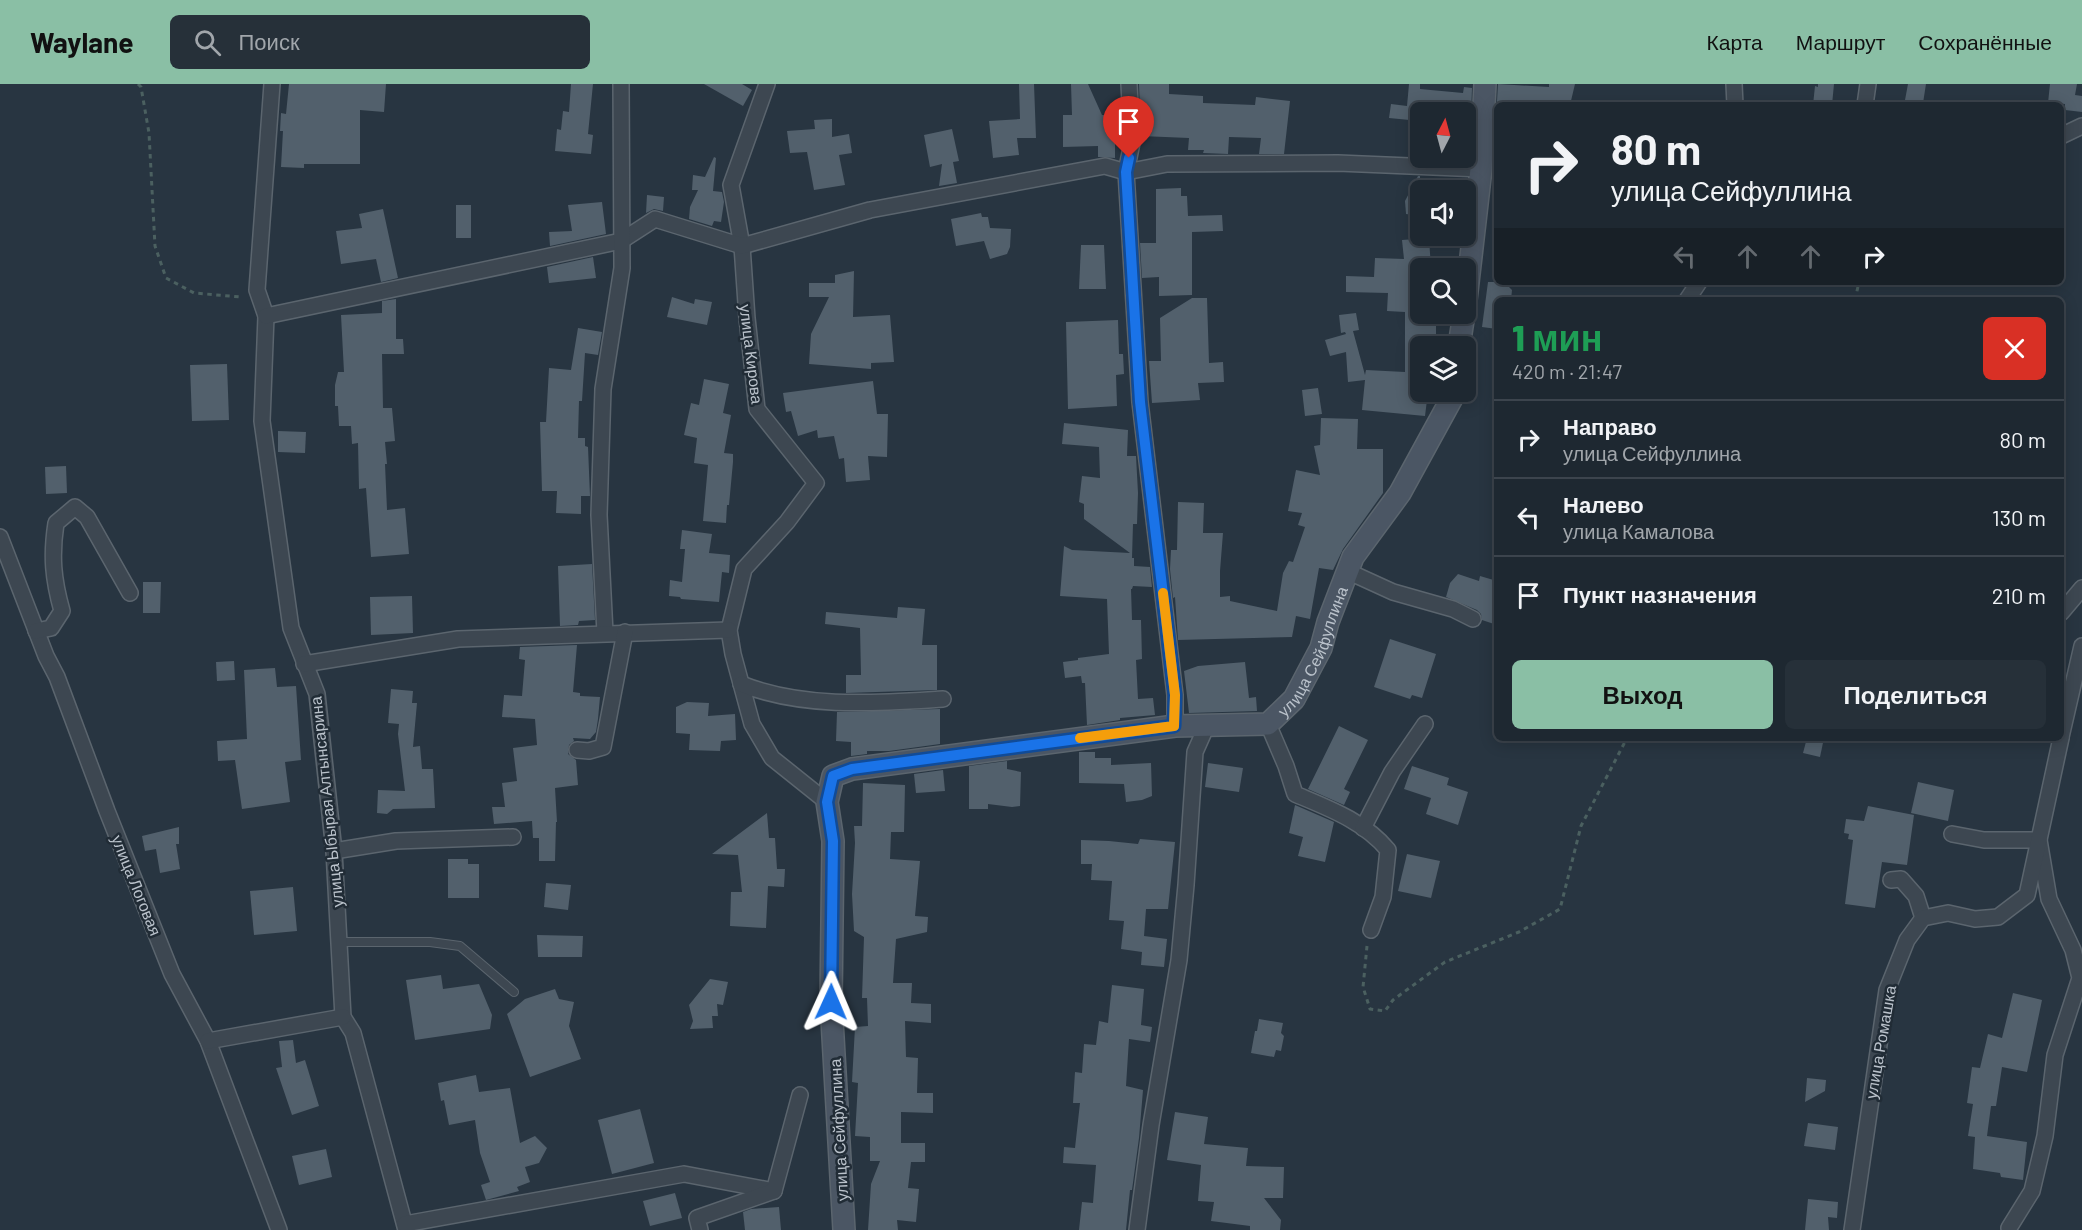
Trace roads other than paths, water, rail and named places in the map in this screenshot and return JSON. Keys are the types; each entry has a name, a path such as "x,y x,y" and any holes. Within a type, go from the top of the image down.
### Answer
{"street":[{"name":"улица Ыбырая Алтынсарина","path":"272,84 257,290 266,316 262,421 291,628 317,694 334,851 343,1017 353,1033 405,1227"},
{"path":"604,633 598,515 603,388 622,268 621,84"},
{"name":"улица Кирова","path":"767,84 731,185 742,246 757,409 816,483 788,522 744,569 729,630 733,654 752,724 772,758 827,802"},
{"path":"1129,84 1132,143 1126,172 1140,402 1175,695 1174,726"},
{"path":"1471,258 1481,169 1485,84"},
{"path":"1734,84 1735,102"},
{"path":"1865,102 1868,84"},
{"path":"2064,135 2082,126"},
{"path":"266,316 621,241 655,219 742,246 870,210 1105,166 1126,172 1167,164 1338,163 1481,169"},
{"name":"улица Сейфуллина","path":"844,1230 831,1002 833,841 827,802 833,776 852,769 1174,726 1268,724 1294,699 1322,648 1328,622 1353,557 1400,493 1450,402"},
{"path":"36,631 51,628 62,611 54,582 52,550 56,523 75,507 87,517 130,593"},
{"name":"улица Логовая","path":"0,537 172,974 208,1041 279,1230"},
{"path":"1347,571 1393,592 1453,609 1473,620"},
{"path":"2064,609 2082,588"},
{"path":"304,664 458,639 729,630"},
{"path":"576,750 589,751 603,747 625,632"},
{"path":"2064,724 2082,646"},
{"path":"741,684 762,692 796,698 862,703 943,699"},
{"path":"1268,724 1295,794 1343,814 1379,839 1388,850 1383,897 1371,930"},
{"path":"1363,828 1392,772 1425,724"},
{"path":"1137,1230 1151,1125 1179,960 1194,753 1207,725"},
{"path":"1891,880 1901,879 1916,896 1923,918 1948,913 1975,919 1998,916 2027,895 2060,741"},
{"path":"1952,834 1984,840 2039,840"},
{"path":"334,851 396,841 513,837"},
{"path":"2009,1228 2032,1191 2045,1136 2055,1055 2081,981 2073,950 2049,899 2039,840"},
{"name":"улица Ромашка","path":"1852,1230 1887,990 1907,940 1923,918"},
{"path":"208,1041 343,1017"},
{"path":"774,1191 800,1095"},
{"path":"405,1227 684,1174 774,1191"},
{"path":"700,1230 698,1218 774,1191"}],"lane":[{"path":"340,942 430,942 460,946 514,992"}]}
